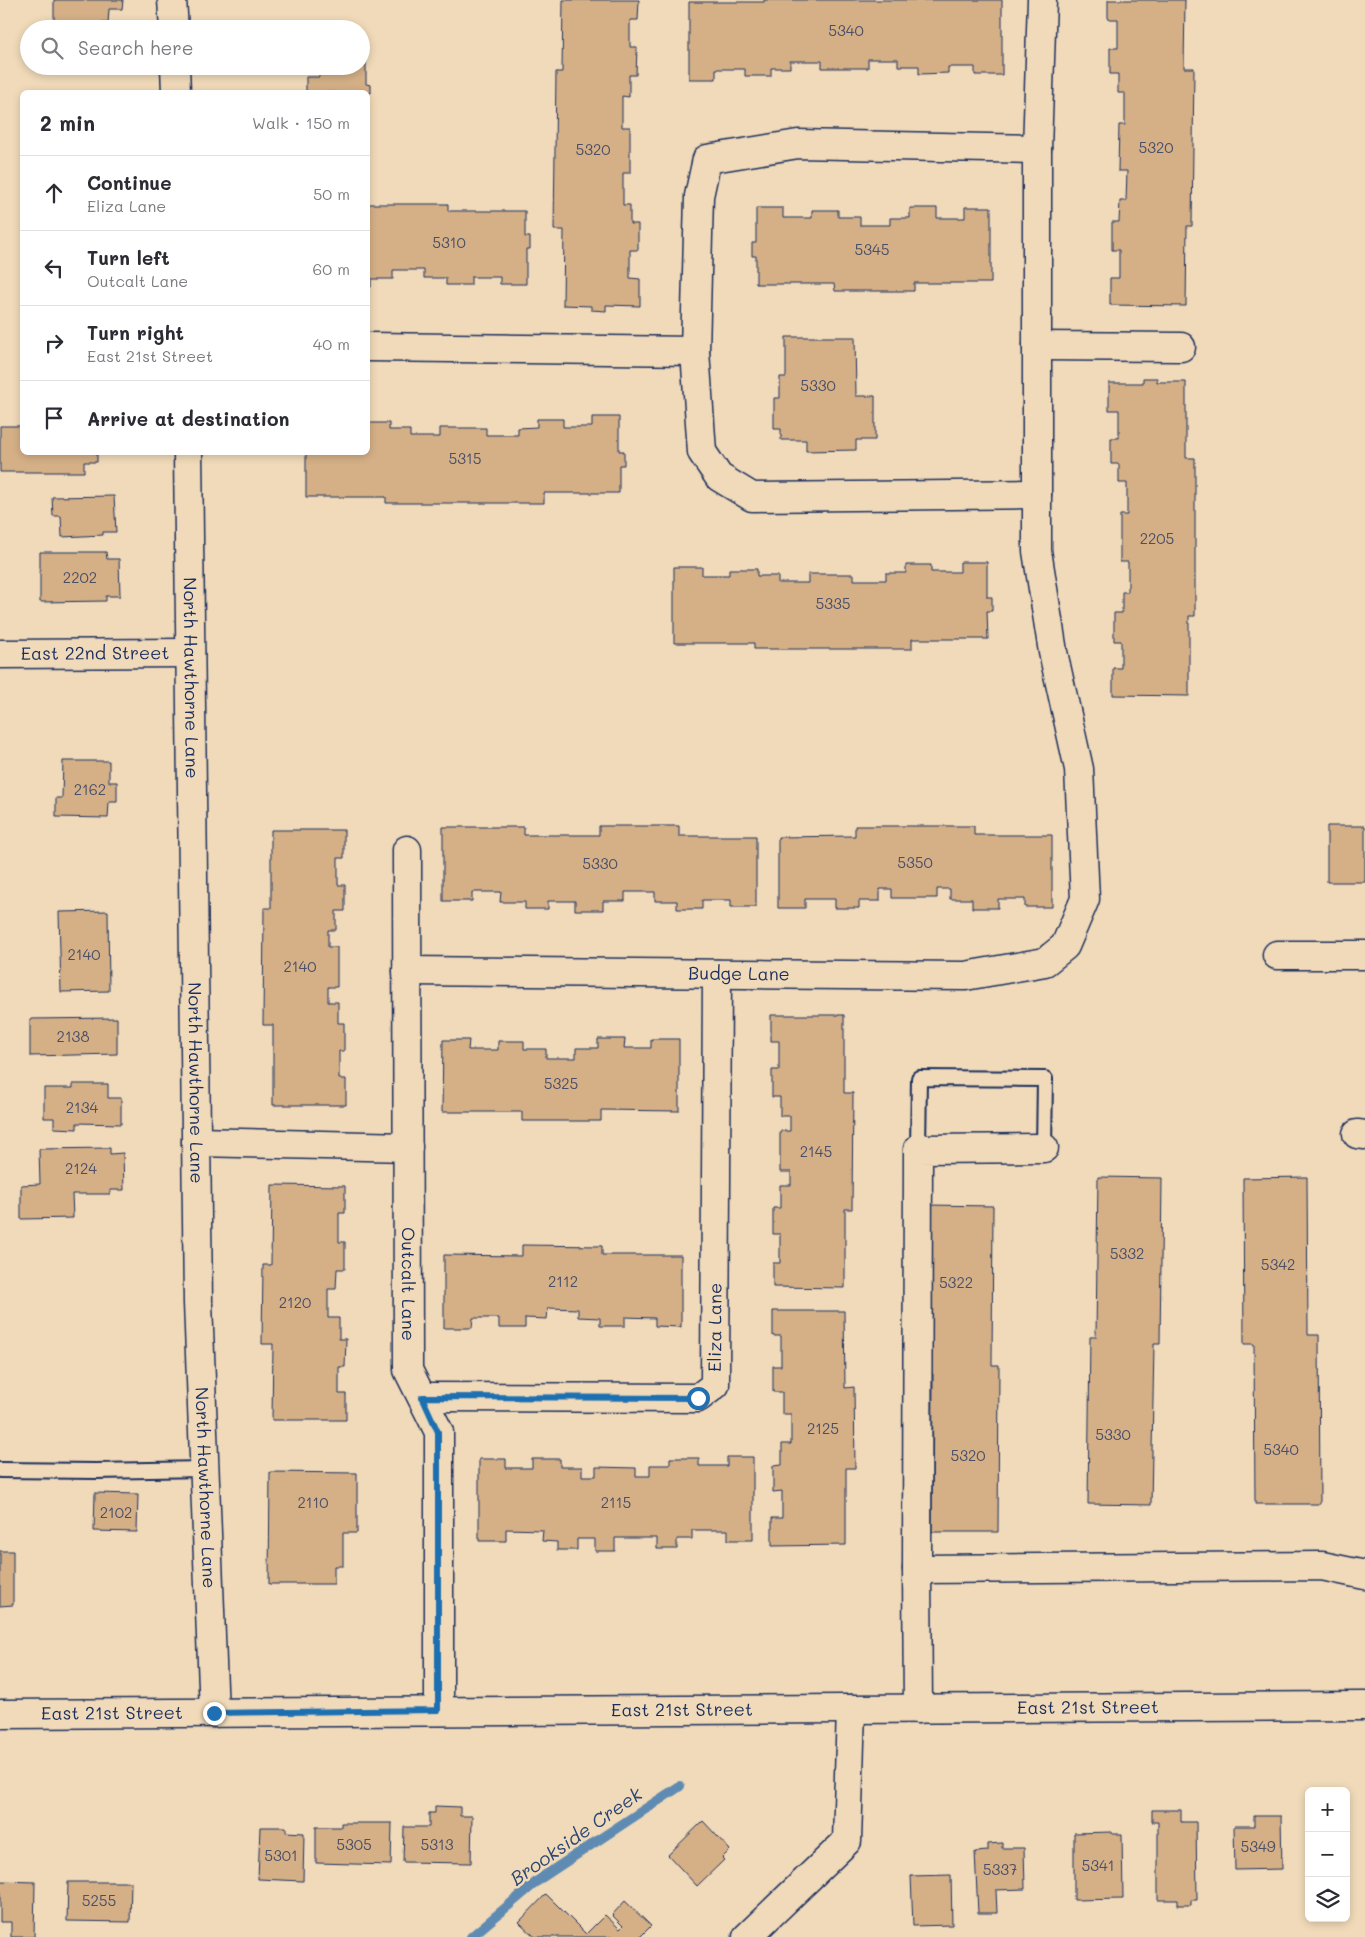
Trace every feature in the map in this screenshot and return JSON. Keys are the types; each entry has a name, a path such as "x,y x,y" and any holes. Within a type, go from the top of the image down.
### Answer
{"street":[{"path":"172,0 173,20"},
{"path":"1037,149 798,144 707,159 699,196 695,352 702,452 719,477 752,497 1037,494 1037,149 1042,0"},
{"path":"175,75 176,90"},
{"path":"1037,346 1181,347"},
{"path":"370,347 695,352"},
{"name":"North Hawthorne Lane","path":"188,455 198,1294 214,1713"},
{"name":"Budge Lane","path":"408,971 965,976 1045,962 1065,946 1085,899 1079,770 1053,652 1037,550 1037,494"},
{"name":"East 22nd Street","path":"0,654 190,653"},
{"name":"Outcalt Lane","path":"407,850 408,1370 438,1432 438,1710"},
{"path":"1278,955 1365,955"},
{"name":"Eliza Lane","path":"422,1397 698,1398 715,1385 717,974"},
{"path":"196,1142 408,1147"},
{"path":"918,1709 918,1149 1044,1148"},
{"path":"917,1569 1322,1566 1365,1575"},
{"name":"East 21st Street","path":"0,1714 1365,1706"},
{"path":"747,1937 847,1841 851,1709"}],"lane":[{"path":"918,1149 919,1078 1045,1080 1044,1148"},
{"path":"0,1470 204,1469"}],"building":[{"path":"54,0 123,0 122,9 109,9 108,20 54,20"},
{"path":"563,0 639,0 638,20 630,20 630,47 637,47 636,75 629,75 629,97 622,96 622,127 630,127 630,173 623,173 623,205 630,205 630,224 638,224 638,250 630,250 630,278 640,279 640,306 606,305 606,311 591,310 591,306 563,305 564,230 554,230 556,72 562,72"},
{"path":"764,0 1002,0 1002,75 975,75 975,67 948,67 948,73 919,74 919,66 898,66 898,59 868,59 868,68 822,68 822,61 790,61 790,68 771,68 771,76 745,76 745,69 716,69 716,79 689,79 689,2 764,2"},
{"path":"1108,0 1185,0 1184,68 1194,68 1192,226 1187,226 1186,306 1110,305 1110,278 1119,278 1119,250 1112,250 1112,222 1119,222 1120,201 1126,201 1127,171 1118,171 1119,125 1125,125 1125,93 1118,93 1118,74 1110,74 1110,48 1118,48 1118,19 1108,19"},
{"path":"319,75 366,75 366,84 371,85 371,93 370,90 306,90 306,77 319,77"},
{"path":"370,204 448,204 448,211 525,211 525,237 530,237 530,249 526,249 526,284 500,284 500,277 471,277 471,285 446,285 446,278 424,278 424,270 393,270 393,279 371,279 371,287"},
{"path":"965,207 991,207 991,283 914,283 914,291 835,291 834,284 756,284 756,256 752,256 752,243 756,243 756,208 783,208 783,218 812,218 812,210 838,210 838,217 860,217 860,225 890,225 890,218 910,218 910,208 937,208 937,218 965,218"},
{"path":"786,337 855,337 856,396 875,396 875,440 856,440 856,450 806,451 806,440 781,440 781,429 774,429 774,398 780,398 780,377 786,377"},
{"path":"1143,378 1157,378 1157,382 1186,382 1186,458 1195,458 1195,616 1189,616 1189,696 1113,695 1113,668 1121,668 1121,641 1114,641 1114,613 1122,613 1122,592 1128,592 1128,562 1120,562 1120,515 1127,515 1127,483 1119,483 1119,464 1111,464 1111,438 1119,438 1119,410 1109,410 1109,383 1143,383"},
{"path":"592,417 619,417 619,451 624,451 624,465 619,465 619,493 544,493 544,503 386,503 386,497 306,497 306,455 370,455 370,423 389,423 389,430 410,430 410,437 440,437 440,428 486,428 486,435 518,435 518,428 537,427 537,419 563,419 563,427 592,427"},
{"path":"0,426 20,426 20,455 97,455 97,462 84,462 84,472 0,472"},
{"path":"114,496 116,532 103,532 103,535 62,537 61,516 53,516 52,497"},
{"path":"40,552 106,552 107,559 119,559 120,596 106,596 106,601 40,602"},
{"path":"960,562 987,562 987,597 992,597 992,611 987,611 988,639 912,639 912,649 754,649 754,643 674,643 674,567 702,567 702,575 729,575 729,569 757,569 757,576 778,576 778,583 808,583 808,574 854,574 854,580 886,580 886,573 906,573 906,565 931,565 931,572 960,572"},
{"path":"63,761 109,761 109,782 117,782 117,802 109,802 108,818 56,817 56,798 62,798"},
{"path":"599,826 679,826 679,836 756,836 756,907 731,907 731,900 702,900 702,909 677,909 677,901 655,901 655,892 625,892 625,901 603,901 603,910 575,910 575,901 548,901 548,909 525,909 525,902 500,902 501,892 472,892 472,901 443,901 443,827 524,827 524,835 599,835"},
{"path":"855,826 974,826 974,835 1052,835 1052,907 1025,907 1025,899 998,899 998,908 972,908 972,899 950,899 950,889 937,889 937,898 892,898 892,889 880,889 880,901 859,901 859,908 835,908 835,899 805,899 805,908 778,908 778,837 855,836"},
{"path":"1327,826 1365,826 1365,882 1327,882"},
{"path":"271,830 344,830 344,858 338,858 338,885 345,885 345,911 336,911 336,930 328,930 328,947 337,947 337,987 328,987 328,1002 338,1002 338,1023 344,1023 344,1051 339,1051 339,1079 346,1079 346,1105 273,1105 273,1025 263,1025 264,908 271,908"},
{"path":"108,911 109,991 61,992 59,912"},
{"path":"771,1015 844,1015 844,1093 853,1093 852,1209 845,1209 845,1288 773,1287 773,1263 780,1263 780,1234 773,1234 773,1208 780,1208 780,1185 791,1185 791,1172 780,1172 780,1131 790,1131 790,1116 780,1116 780,1097 772,1097 772,1070 779,1070 779,1041 771,1041"},
{"path":"117,1018 117,1054 30,1056 30,1019"},
{"path":"598,1039 625,1039 624,1048 651,1048 651,1039 679,1039 679,1111 601,1110 601,1121 522,1121 522,1112 442,1112 443,1040 469,1040 468,1050 498,1050 498,1041 524,1041 524,1049 546,1049 546,1058 576,1058 576,1048 598,1048"},
{"path":"73,1084 108,1084 108,1098 121,1098 121,1124 77,1123 77,1129 54,1128 54,1118 44,1118 44,1088 73,1088"},
{"path":"110,1148 110,1154 123,1153 124,1190 110,1190 110,1194 72,1194 73,1218 21,1219 21,1185 40,1184 39,1149"},
{"path":"1098,1177 1162,1178 1160,1344 1154,1344 1151,1505 1088,1504 1090,1337 1096,1337"},
{"path":"1307,1177 1308,1335 1319,1335 1320,1504 1255,1504 1254,1344 1244,1344 1243,1178"},
{"path":"272,1185 345,1186 345,1213 339,1213 339,1242 345,1242 345,1269 337,1269 336,1289 328,1289 328,1318 339,1318 339,1339 346,1339 345,1367 339,1367 339,1394 346,1394 346,1420 272,1420 273,1344 262,1344 263,1265 271,1265"},
{"path":"928,1205 993,1206 992,1365 999,1365 998,1532 932,1532 933,1374 927,1374"},
{"path":"522,1245 602,1246 602,1255 681,1255 681,1327 655,1326 655,1318 625,1317 625,1326 600,1326 600,1318 578,1317 578,1309 548,1308 547,1319 525,1318 525,1328 499,1328 499,1318 473,1318 472,1328 444,1328 444,1255 522,1256"},
{"path":"773,1311 844,1311 845,1388 854,1387 855,1468 846,1468 846,1545 772,1546 772,1518 782,1518 782,1491 773,1492 773,1466 782,1465 782,1444 791,1444 791,1414 782,1414 782,1392 773,1392 773,1366 781,1366 781,1336 773,1336"},
{"path":"727,1457 753,1457 753,1540 728,1540 728,1530 692,1530 692,1539 677,1539 677,1549 657,1549 657,1538 615,1538 615,1551 595,1551 595,1539 577,1539 577,1550 557,1550 557,1542 542,1541 543,1530 506,1529 506,1541 479,1541 479,1459 506,1459 506,1468 532,1468 532,1459 560,1459 560,1467 582,1467 582,1476 596,1476 596,1467 636,1468 636,1476 650,1476 650,1465 670,1465 670,1458 699,1458 699,1466 727,1466"},
{"path":"270,1472 357,1473 357,1533 343,1533 343,1566 334,1566 334,1584 269,1584"},
{"path":"95,1493 138,1494 137,1532 94,1531"},
{"path":"0,1551 13,1551 13,1605 0,1606"},
{"path":"435,1806 460,1807 460,1816 472,1816 471,1863 403,1862 404,1827 429,1827 429,1813 435,1813"},
{"path":"1152,1810 1181,1810 1181,1822 1196,1822 1197,1900 1191,1900 1191,1905 1178,1905 1178,1900 1158,1900 1158,1822 1152,1822"},
{"path":"1254,1816 1281,1816 1282,1869 1235,1870 1234,1826 1254,1826"},
{"path":"703,1821 730,1850 722,1858 724,1860 697,1886 668,1855"},
{"path":"341,1823 392,1823 391,1865 316,1863 316,1827 341,1827"},
{"path":"260,1827 286,1827 286,1832 304,1833 303,1881 258,1879"},
{"path":"1112,1832 1112,1834 1122,1834 1123,1899 1074,1900 1074,1833"},
{"path":"1002,1843 1002,1848 1024,1848 1025,1889 996,1890 997,1913 978,1913 975,1852 988,1851 988,1844"},
{"path":"951,1875 952,1925 913,1926 911,1876"},
{"path":"0,1881 35,1882 34,1937 11,1937 11,1922 0,1922"},
{"path":"68,1882 131,1882 130,1922 67,1921"},
{"path":"546,1894 586,1934 605,1915 620,1929 623,1926 612,1915 625,1901 651,1926 640,1937 535,1937 519,1922"}],"waterway":[{"name":"Brookside Creek","path":"471,1937 541,1878 680,1786"}],"route":[{"path":"214,1713 438,1710 438,1432 422,1397 698,1398"}]}
